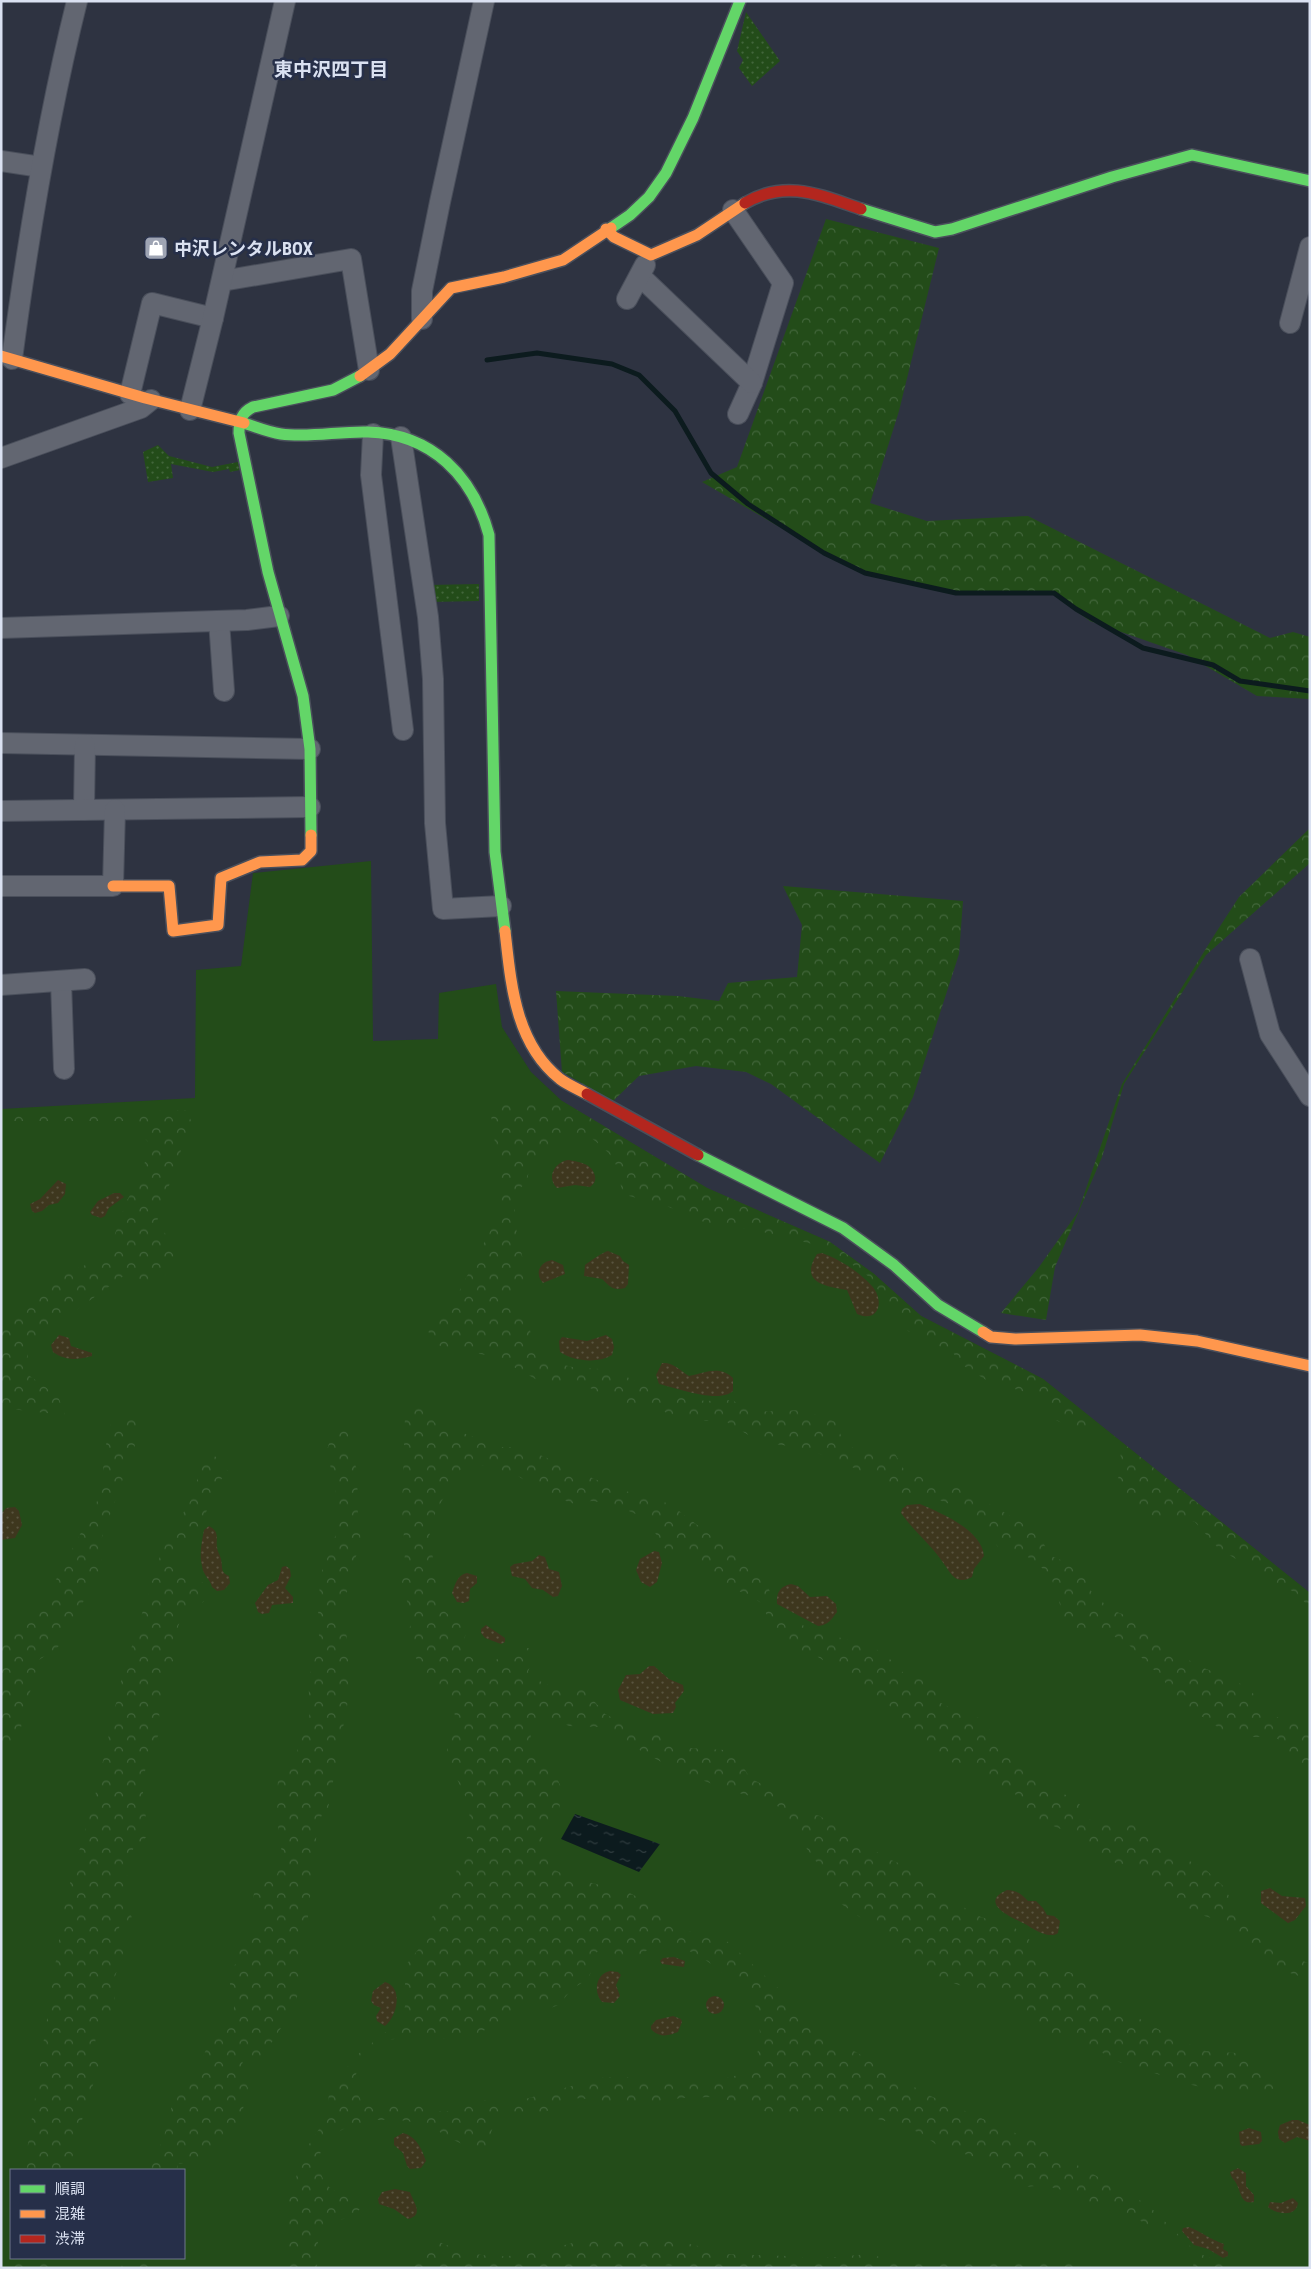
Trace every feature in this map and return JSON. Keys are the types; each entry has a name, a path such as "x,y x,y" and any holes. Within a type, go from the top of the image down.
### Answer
{"street":[{"path":"77,1 54,95 7,358 151,400 239,421 282,434 373,434 401,437 417,442 452,465 468,483 484,515 488,535 495,852 501,906 520,1027 544,1063 560,1079 658,1134 843,1228 894,1265 938,1305 991,1338 1140,1335 1197,1341 1310,1366"},
{"path":"190,410 222,281 285,1"},
{"path":"1,886 169,886 173,931 218,925 222,878 260,862 302,860 311,850 310,749 303,696 279,616 242,448 239,421 245,410 333,390 369,370 390,354 451,288 504,277 563,260 606,229 630,215 650,197 666,173 693,118 740,1"},
{"path":"422,319 422,291 480,2"},
{"path":"627,299 651,254 697,236 756,196 789,188 806,191 935,232 952,229 1112,177 1192,155 1310,181"},
{"path":"1,161 41,167"},
{"path":"733,210 783,283 752,383 738,414"},
{"path":"606,229 614,237 651,254"},
{"path":"1290,323 1310,248"},
{"path":"222,281 351,259 369,370"},
{"path":"640,276 752,383"},
{"path":"130,394 152,303 213,318"},
{"path":"1,458 141,408 151,400"},
{"path":"373,434 371,475 402,730"},
{"path":"401,437 428,617 433,679 435,823 443,910 501,906"},
{"path":"1,628 219,622 259,620 279,616"},
{"path":"219,622 224,690"},
{"path":"1,743 310,749"},
{"path":"84,810 85,745"},
{"path":"1,811 310,807"},
{"path":"114,886 115,810"},
{"path":"1250,959 1270,1034 1310,1096"},
{"path":"1,985 85,979"},
{"path":"61,981 64,1069"}],"green space":[{"path":"746,12 780,61 752,86 739,68 743,60 737,51"},
{"path":"826,219 939,248 899,411 870,503 927,521 1028,516 1270,638 1293,632 1310,637 1310,699 1257,696 1187,655 1090,621 1051,593 954,594 856,571 702,482 737,467"},
{"path":"158,445 169,456 212,467 238,462 240,470 230,472 229,469 213,472 171,464 173,478 148,482 143,452"},
{"path":"479,584 479,601 430,602 428,585"},
{"path":"1310,828 1310,863 1206,955 1124,1084 1102,1157 1055,1267 1046,1320 1001,1313 1039,1267 1078,1212 1122,1084 1215,934 1239,897"},
{"path":"371,861 373,1041 438,1039 439,993 496,984 502,1027 531,1072 562,1101 707,1188 830,1242 874,1274 921,1316 1043,1379 1310,1593 1310,2268 1,2268 1,1109 195,1098 196,970 241,966 253,873"},
{"path":"783,886 963,901 959,954 913,1097 880,1163 771,1084 746,1072 696,1066 639,1076 613,1101 562,1072 556,991 678,996 719,1001 728,983 797,977 802,925"},
{"path":"562,1101 707,1188 830,1242 874,1274 921,1316 1043,1379 1310,1593 1310,1608 1296,1593 1265,1577 1218,1548 1195,1522 1149,1515 1113,1492 1120,1473 1121,1443 1100,1428 1073,1429 1054,1419 1041,1397 986,1380 964,1366 953,1353 908,1331 868,1276 829,1248 755,1230 711,1225 669,1207 622,1194 618,1172 612,1158 608,1152 585,1133 555,1142 531,1159 527,1181 514,1195 516,1228 527,1278 512,1291 513,1306 527,1313 532,1341 542,1359 572,1367 613,1370 649,1388 668,1394 705,1401 732,1400 752,1412 803,1410 836,1422 845,1447 894,1452 906,1473 959,1487 1039,1533 1049,1555 1075,1566 1085,1574 1091,1591 1111,1610 1139,1620 1173,1651 1199,1666 1238,1682 1255,1695 1261,1709 1281,1719 1310,1724 1310,1771 1291,1765 1278,1739 1248,1737 1225,1732 1179,1701 1162,1678 1125,1641 1103,1632 1081,1634 1068,1629 1051,1577 1039,1565 1018,1550 998,1547 980,1526 947,1503 934,1499 906,1497 887,1483 834,1459 803,1448 760,1442 725,1421 694,1421 645,1406 620,1404 577,1381 539,1381 494,1356 444,1349 430,1338 426,1320 448,1313 499,1214 502,1190 489,1102"},
{"path":"187,1110 191,1121 156,1224 185,1254 153,1283 125,1275 28,1345 27,1374 58,1396 65,1415 1,1408 1,1330 59,1275 107,1257 126,1202 141,1176 150,1144 129,1121 1,1121 1,1116"},
{"path":"423,1404 435,1423 502,1447 522,1447 615,1488 670,1504 723,1545 767,1583 777,1615 822,1633 872,1646 895,1663 905,1675 937,1684 939,1702 968,1717 981,1718 1003,1748 1021,1759 1046,1786 1077,1800 1088,1819 1108,1825 1137,1824 1152,1832 1177,1855 1204,1868 1223,1886 1235,1906 1283,1952 1310,1964 1310,1983 1305,1978 1281,1970 1257,1955 1239,1938 1227,1923 1195,1913 1137,1867 1116,1863 1091,1851 1068,1832 1039,1820 1024,1810 1013,1790 987,1782 979,1770 947,1761 930,1749 917,1732 902,1724 889,1705 871,1691 818,1657 783,1644 770,1631 764,1605 748,1594 727,1588 712,1579 690,1550 676,1553 664,1548 647,1519 613,1504 591,1501 577,1505 544,1493 515,1474 474,1463 460,1470 436,1511 429,1530 438,1595 446,1613 463,1620 468,1629 464,1639 468,1656 483,1662 492,1662 515,1649 529,1648 533,1658 528,1672 540,1681 554,1686 584,1689 605,1714 645,1734 667,1734 688,1748 725,1750 739,1760 750,1778 771,1789 797,1810 820,1816 855,1840 891,1860 920,1872 949,1899 981,1917 1015,1928 1031,1941 1041,1961 1052,1972 1069,1972 1093,1981 1104,1999 1174,2038 1206,2051 1236,2053 1257,2068 1279,2088 1227,2093 1192,2085 1116,2061 1086,2043 1068,2036 1053,2039 1041,2035 1024,2018 1014,2001 996,1992 969,1988 946,1981 919,1964 888,1933 868,1923 840,1903 826,1875 807,1849 786,1813 771,1801 730,1791 674,1769 598,1727 569,1726 548,1716 532,1725 530,1743 553,1768 562,1790 559,1810 542,1838 542,1848 551,1868 571,1878 626,1891 667,1913 674,1929 705,1934 728,1942 777,1987 806,2022 836,2044 856,2052 926,2094 1038,2143 1148,2205 1196,2252 1210,2258 1229,2261 1235,2268 1193,2268 1194,2258 1161,2231 1118,2210 1085,2201 1062,2190 1042,2185 1027,2187 1012,2180 991,2162 938,2146 922,2134 904,2126 851,2112 824,2111 787,2115 769,2113 743,2103 712,2097 682,2098 621,2106 573,2098 543,2113 496,2118 490,2136 492,2150 470,2147 422,2124 393,2119 360,2123 344,2129 331,2137 322,2148 319,2162 326,2184 336,2192 353,2200 360,2209 355,2215 340,2220 318,2236 317,2268 286,2268 288,2249 287,2206 304,2152 323,2123 328,2107 329,2090 357,2055 402,2019 405,2006 405,1966 429,1936 430,1920 454,1884 457,1868 466,1843 470,1820 468,1802 452,1769 447,1749 455,1716 452,1701 440,1686 429,1680 413,1653 408,1634 412,1619 402,1583 405,1554 402,1508 405,1416","holes":["668,1946 683,1949 703,1958 737,1984 754,2002 759,2019 760,2038 757,2056 749,2072 727,2078 690,2082 620,2077 600,2078 518,2101 506,2103 483,2100 465,2103 450,2111 437,2111 428,2104 382,2106 362,2103 353,2082 365,2058 373,2049 385,2042 404,2037 447,2039 468,2037 496,2024 523,2003 538,2004 548,2009 559,2004 574,1988 587,1979 591,1971 591,1956 602,1949 613,1952 620,1960 631,1960 651,1948"]},
{"path":"145,1417 102,1537 102,1568 58,1647 39,1660 19,1738 1,1756 1,1643 4,1638 42,1606 93,1510 102,1490 104,1453 111,1424"},
{"path":"350,1422 348,1436 352,1457 358,1472 357,1503 361,1544 350,1571 347,1592 336,1605 337,1615 346,1626 350,1690 328,1809 318,1820 308,1917 299,1951 302,1967 295,2006 265,2053 259,2057 244,2057 242,2066 250,2094 244,2104 240,2124 223,2147 198,2161 177,2164 178,2169 145,2169 157,2155 168,2124 174,2094 183,2079 196,2075 215,2031 233,2016 235,1998 230,1984 229,1970 238,1962 239,1950 257,1935 262,1926 263,1912 252,1907 254,1893 261,1880 277,1875 282,1854 277,1819 278,1774 296,1758 299,1743 308,1726 310,1710 308,1680 320,1643 317,1619 321,1598 318,1582 336,1534 336,1493 327,1450 332,1433"},
{"path":"207,1447 228,1471 215,1487 201,1527 172,1558 204,1584 204,1601 195,1610 184,1609 171,1648 173,1661 169,1671 158,1675 154,1682 165,1694 166,1701 160,1712 161,1731 153,1745 145,1770 143,1795 148,1834 142,1843 134,1847 124,1872 131,1880 118,1896 121,1903 128,1907 132,1918 127,1922 121,1922 119,1928 122,1938 126,1940 127,1954 120,1962 111,1988 115,2007 106,2022 96,2030 95,2047 102,2056 69,2169 24,2169 65,1901 96,1792 121,1681 159,1559 169,1537 192,1498"},
{"path":"594,2237 621,2241 661,2237 698,2246 718,2254 786,2256 813,2259 869,2254 887,2259 1008,2263 1065,2259 1094,2268 705,2268 661,2265 653,2268 410,2268 427,2244 437,2241 459,2250 479,2254 516,2256"},
{"path":"14,2259 54,2259 54,2268 14,2268"},
{"path":"124,2259 148,2259 153,2268 121,2268"}],"sand":[{"path":"568,1160 591,1168 595,1178 590,1187 575,1185 557,1188 552,1175 559,1164"},
{"path":"58,1180 66,1184 65,1194 58,1203 49,1205 42,1211 35,1213 32,1211 30,1204 40,1199"},
{"path":"114,1193 120,1193 124,1197 109,1208 105,1216 101,1218 92,1215 90,1212 98,1201"},
{"path":"608,1251 620,1256 629,1265 628,1284 625,1288 614,1289 602,1279 584,1276 585,1265"},
{"path":"822,1253 848,1266 871,1285 878,1297 879,1303 875,1313 871,1316 857,1314 847,1290 830,1287 813,1277 811,1271 812,1264 817,1254"},
{"path":"552,1260 563,1265 565,1274 543,1283 539,1275 540,1268 544,1263"},
{"path":"59,1335 69,1338 71,1346 92,1353 92,1356 71,1359 53,1352 51,1345"},
{"path":"606,1335 612,1339 614,1347 612,1355 606,1358 585,1360 572,1358 560,1352 559,1341 562,1337 587,1341"},
{"path":"662,1363 673,1365 689,1376 712,1371 728,1374 733,1378 733,1391 726,1395 708,1396 659,1384 656,1375"},
{"path":"920,1504 939,1512 959,1524 976,1538 982,1547 984,1556 974,1569 972,1577 961,1580 953,1576 934,1550 901,1513 902,1509 907,1505"},
{"path":"15,1507 19,1511 22,1525 15,1538 1,1540 1,1514 6,1508"},
{"path":"209,1526 216,1533 222,1569 229,1576 230,1583 224,1590 217,1591 212,1587 203,1569 201,1557 202,1543 204,1530"},
{"path":"654,1551 659,1552 662,1563 657,1582 650,1587 641,1582 636,1570 640,1559"},
{"path":"539,1555 545,1557 549,1569 559,1572 562,1586 558,1596 553,1597 543,1590 532,1588 525,1579 512,1576 510,1567 514,1564 532,1561"},
{"path":"286,1566 290,1569 291,1576 285,1588 293,1597 293,1603 272,1605 269,1613 262,1614 258,1612 255,1603 268,1585 278,1580 282,1567"},
{"path":"467,1573 477,1576 477,1583 470,1589 469,1601 464,1603 457,1602 452,1593 455,1584 459,1578"},
{"path":"791,1584 798,1586 810,1597 827,1596 836,1604 837,1612 827,1623 818,1626 777,1604 777,1597 780,1591 784,1586"},
{"path":"486,1625 505,1638 505,1642 501,1644 485,1638 481,1633 481,1629"},
{"path":"649,1666 654,1666 669,1679 683,1685 684,1691 675,1703 676,1707 673,1713 653,1714 620,1700 618,1690 626,1675 640,1674"},
{"path":"1270,1888 1282,1896 1305,1898 1306,1906 1295,1920 1288,1923 1261,1903 1261,1891"},
{"path":"1007,1890 1019,1893 1028,1901 1036,1901 1047,1915 1054,1916 1060,1921 1058,1933 1047,1935 1040,1933 1000,1910 995,1900"},
{"path":"674,1957 685,1961 684,1967 662,1964 660,1961 663,1958"},
{"path":"610,1971 618,1972 621,1975 616,1985 620,1996 614,2003 602,2002 597,1993 599,1979"},
{"path":"385,1982 395,1990 397,2002 393,2016 385,2026 377,2021 376,2016 381,2008 374,2005 371,2001 373,1991"},
{"path":"715,1996 721,1999 724,2005 721,2011 715,2014 709,2011 706,2005 709,1999"},
{"path":"673,2016 681,2019 682,2022 678,2032 664,2035 657,2034 651,2029 656,2020"},
{"path":"1292,2120 1298,2120 1310,2125 1310,2141 1297,2137 1285,2143 1279,2139 1280,2125"},
{"path":"1249,2128 1261,2132 1262,2141 1259,2144 1242,2146 1240,2144 1239,2132"},
{"path":"403,2133 412,2137 420,2148 426,2161 421,2168 410,2169 407,2166 403,2153 394,2145 394,2138"},
{"path":"1238,2168 1246,2173 1246,2186 1254,2195 1254,2202 1243,2199 1231,2176 1230,2172"},
{"path":"395,2189 410,2192 417,2211 413,2217 408,2219 394,2209 379,2204 378,2199 382,2192"},
{"path":"1293,2198 1298,2203 1294,2211 1290,2213 1280,2213 1268,2207 1270,2202 1281,2203"},
{"path":"1189,2227 1224,2244 1223,2249 1228,2252 1228,2256 1223,2258 1208,2249 1194,2245 1182,2231 1183,2228"}],"water":[{"path":"575,1814 660,1844 639,1872 561,1839"}],"waterway":[{"path":"487,360 537,353 612,364 639,375 675,411 711,473 748,504 824,553 865,573 956,593 1054,593 1076,609 1143,648 1213,665 1240,681 1310,691"}],"traffic: fast":[{"path":"611,228 630,215 649,197 666,173 693,118 740,1"},
{"path":"861,209 935,232 952,229 1112,177 1192,155 1310,181"},
{"path":"311,835 310,749 303,696 268,572 239,433 243,415 253,407 333,390 360,376"},
{"path":"244,423 281,434 303,435 368,432 391,435 412,441 430,450 446,462 461,477 472,494 482,514 489,535 495,852 505,931"},
{"path":"698,1155 843,1228 894,1265 938,1305 983,1332"}],"traffic: slow":[{"path":"606,229 614,237 651,255 697,235 745,203"},
{"path":"360,376 390,354 451,288 504,277 563,260 611,228"},
{"path":"1,356 145,398 244,423"},
{"path":"113,886 169,886 173,931 218,925 221,878 260,862 302,860 311,851 311,835"},
{"path":"505,931 513,992 524,1030 533,1048 560,1079 587,1094"},
{"path":"983,1332 991,1337 1015,1339 1140,1335 1197,1341 1310,1366"}],"traffic: jam":[{"path":"745,203 760,196 789,191 817,195 861,209"},
{"path":"587,1094 698,1155"}],"place":[{"name":"中沢レンタルBOX","path":"156,248"}],"district":[{"name":"東中沢四丁目","path":"331,69"}]}
